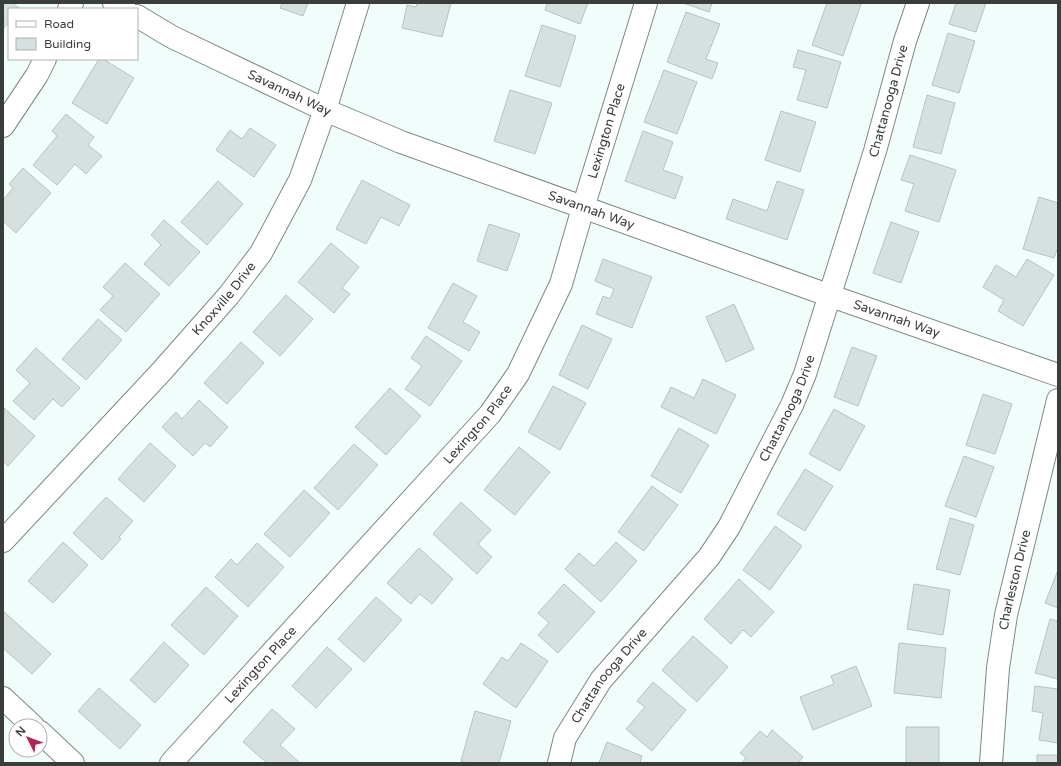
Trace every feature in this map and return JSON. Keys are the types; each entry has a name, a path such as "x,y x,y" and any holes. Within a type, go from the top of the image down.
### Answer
{"street":[{"path":"114,3 123,8"},
{"name":"Knoxville Drive","path":"3,541 161,372 229,295 261,253 300,180 325,110 358,3"},
{"name":"Lexington Place","path":"170,763 490,414 518,374 561,284 646,3"},
{"name":"Chattanooga Drive","path":"559,763 565,738 601,680 709,557 729,527 792,405 805,374 828,296 875,151 905,41 918,3"},
{"name":"Savannah Way","path":"138,17 172,37 325,110 402,142 828,296 1058,374"},
{"path":"3,126 37,75 44,60"},
{"name":"Charleston Drive","path":"991,763 998,668 1006,615 1058,400"},
{"path":"3,698 24,718"},
{"path":"48,740 73,763"}],"building":[{"path":"3,3 13,3 19,8 8,8 8,23 3,29"},
{"path":"282,3 308,3 303,16 280,8"},
{"path":"417,3 451,3 442,37 402,28 407,5 416,7"},
{"path":"547,3 588,3 580,24 545,10"},
{"path":"683,3 712,3 709,12"},
{"path":"827,3 861,4 843,56 812,45"},
{"path":"956,3 986,3 976,32 949,24"},
{"path":"686,12 720,24 706,59 718,63 712,79 667,62"},
{"path":"542,25 576,36 560,87 525,76"},
{"path":"948,33 975,41 959,93 932,85"},
{"path":"798,50 841,62 827,108 797,100 806,70 793,67"},
{"path":"98,60 105,60 134,78 107,124 72,103"},
{"path":"664,70 697,82 677,134 644,122"},
{"path":"510,90 552,103 535,154 494,141"},
{"path":"927,95 955,103 941,154 913,147"},
{"path":"781,111 816,122 800,172 765,160"},
{"path":"66,114 94,137 88,145 102,156 86,174 75,164 57,185 33,165 57,136 52,131"},
{"path":"250,128 276,145 254,177 216,150 230,130 242,139"},
{"path":"643,131 673,142 663,170 683,177 675,199 625,181"},
{"path":"910,155 956,170 939,222 905,211 914,184 901,180"},
{"path":"23,168 51,193 16,233 3,221 3,200 13,188 9,184"},
{"path":"362,180 410,205 399,226 381,217 366,244 336,229"},
{"path":"218,181 243,204 207,245 181,222"},
{"path":"777,181 804,190 787,240 726,219 733,199 767,211"},
{"path":"1039,197 1058,203 1058,247 1054,258 1023,249"},
{"path":"164,220 200,252 169,286 144,264 161,245 151,235"},
{"path":"891,222 919,232 901,283 873,273"},
{"path":"489,224 520,234 507,271 477,261"},
{"path":"331,243 359,267 342,288 350,294 334,313 298,282"},
{"path":"603,259 652,277 632,328 596,314 603,296 610,299 614,289 595,281"},
{"path":"1027,259 1054,275 1023,326 998,311 1004,300 983,287 996,265 1016,277"},
{"path":"125,263 160,294 126,332 100,310 113,296 103,287"},
{"path":"453,283 477,296 463,322 480,332 469,351 428,328"},
{"path":"286,295 313,319 280,356 253,332"},
{"path":"734,304 754,349 726,362 706,317"},
{"path":"98,319 122,340 86,380 62,359"},
{"path":"582,325 612,339 588,389 559,375"},
{"path":"426,336 462,361 430,406 405,389 422,366 411,358"},
{"path":"241,342 264,363 227,404 204,383"},
{"path":"852,347 877,356 858,406 834,397"},
{"path":"36,348 80,388 62,407 53,399 34,420 13,401 30,383 16,370"},
{"path":"703,379 736,395 716,434 661,407 671,387 694,398"},
{"path":"553,386 586,403 560,450 528,432"},
{"path":"390,388 421,416 386,455 355,427"},
{"path":"983,394 1012,404 995,454 966,445"},
{"path":"199,400 228,427 210,447 205,443 193,456 162,427 176,412 182,419"},
{"path":"4,408 35,436 8,466 3,461"},
{"path":"834,409 865,426 840,471 809,454"},
{"path":"679,428 709,445 681,493 651,476"},
{"path":"150,443 176,466 144,502 118,479"},
{"path":"354,444 378,465 338,510 314,488"},
{"path":"519,447 550,472 515,515 484,490"},
{"path":"964,456 994,467 976,517 945,506"},
{"path":"805,469 833,486 805,531 777,514"},
{"path":"652,486 678,505 644,551 618,532"},
{"path":"304,490 330,513 290,557 264,534"},
{"path":"106,497 133,521 119,537 121,539 102,560 73,533"},
{"path":"461,502 491,530 478,544 492,557 477,574 433,534"},
{"path":"950,518 974,525 960,575 936,569"},
{"path":"775,526 802,546 770,590 743,570"},
{"path":"63,542 88,565 53,603 28,581"},
{"path":"616,542 637,561 601,602 565,569 579,553 594,566"},
{"path":"257,543 284,567 248,607 215,577 231,559 237,565"},
{"path":"419,548 453,579 432,604 420,594 411,604 387,583"},
{"path":"1058,570 1058,608 1045,603"},
{"path":"739,579 774,612 751,637 743,630 731,644 704,619"},
{"path":"564,584 595,612 558,653 538,635 549,623 538,613"},
{"path":"914,584 950,590 943,635 907,629"},
{"path":"206,587 238,616 204,655 171,625"},
{"path":"376,597 402,620 364,662 338,639"},
{"path":"3,611 51,654 32,674 3,648"},
{"path":"1050,619 1058,621 1058,679 1035,673"},
{"path":"693,636 728,667 697,702 662,670"},
{"path":"164,642 189,665 155,703 130,680"},
{"path":"521,643 548,661 516,708 483,684 502,657 508,661"},
{"path":"899,643 946,648 941,698 894,693"},
{"path":"327,647 352,669 316,708 292,686"},
{"path":"856,666 872,706 813,730 800,697 834,684 831,676"},
{"path":"653,682 686,710 652,751 626,729 645,707 637,701"},
{"path":"1035,686 1058,689 1058,743 1039,740 1043,713 1032,711"},
{"path":"99,688 141,725 120,749 78,711"},
{"path":"272,709 295,729 280,745 299,762 297,763 267,763 243,742"},
{"path":"475,711 511,721 499,763 468,763 461,761"},
{"path":"906,727 939,727 939,763 906,763"},
{"path":"772,730 803,757 798,763 742,763 746,758 740,753 760,731 767,737"},
{"path":"607,742 642,756 640,763 599,763"},
{"path":"1037,755 1058,755 1058,763 1037,763"}]}
